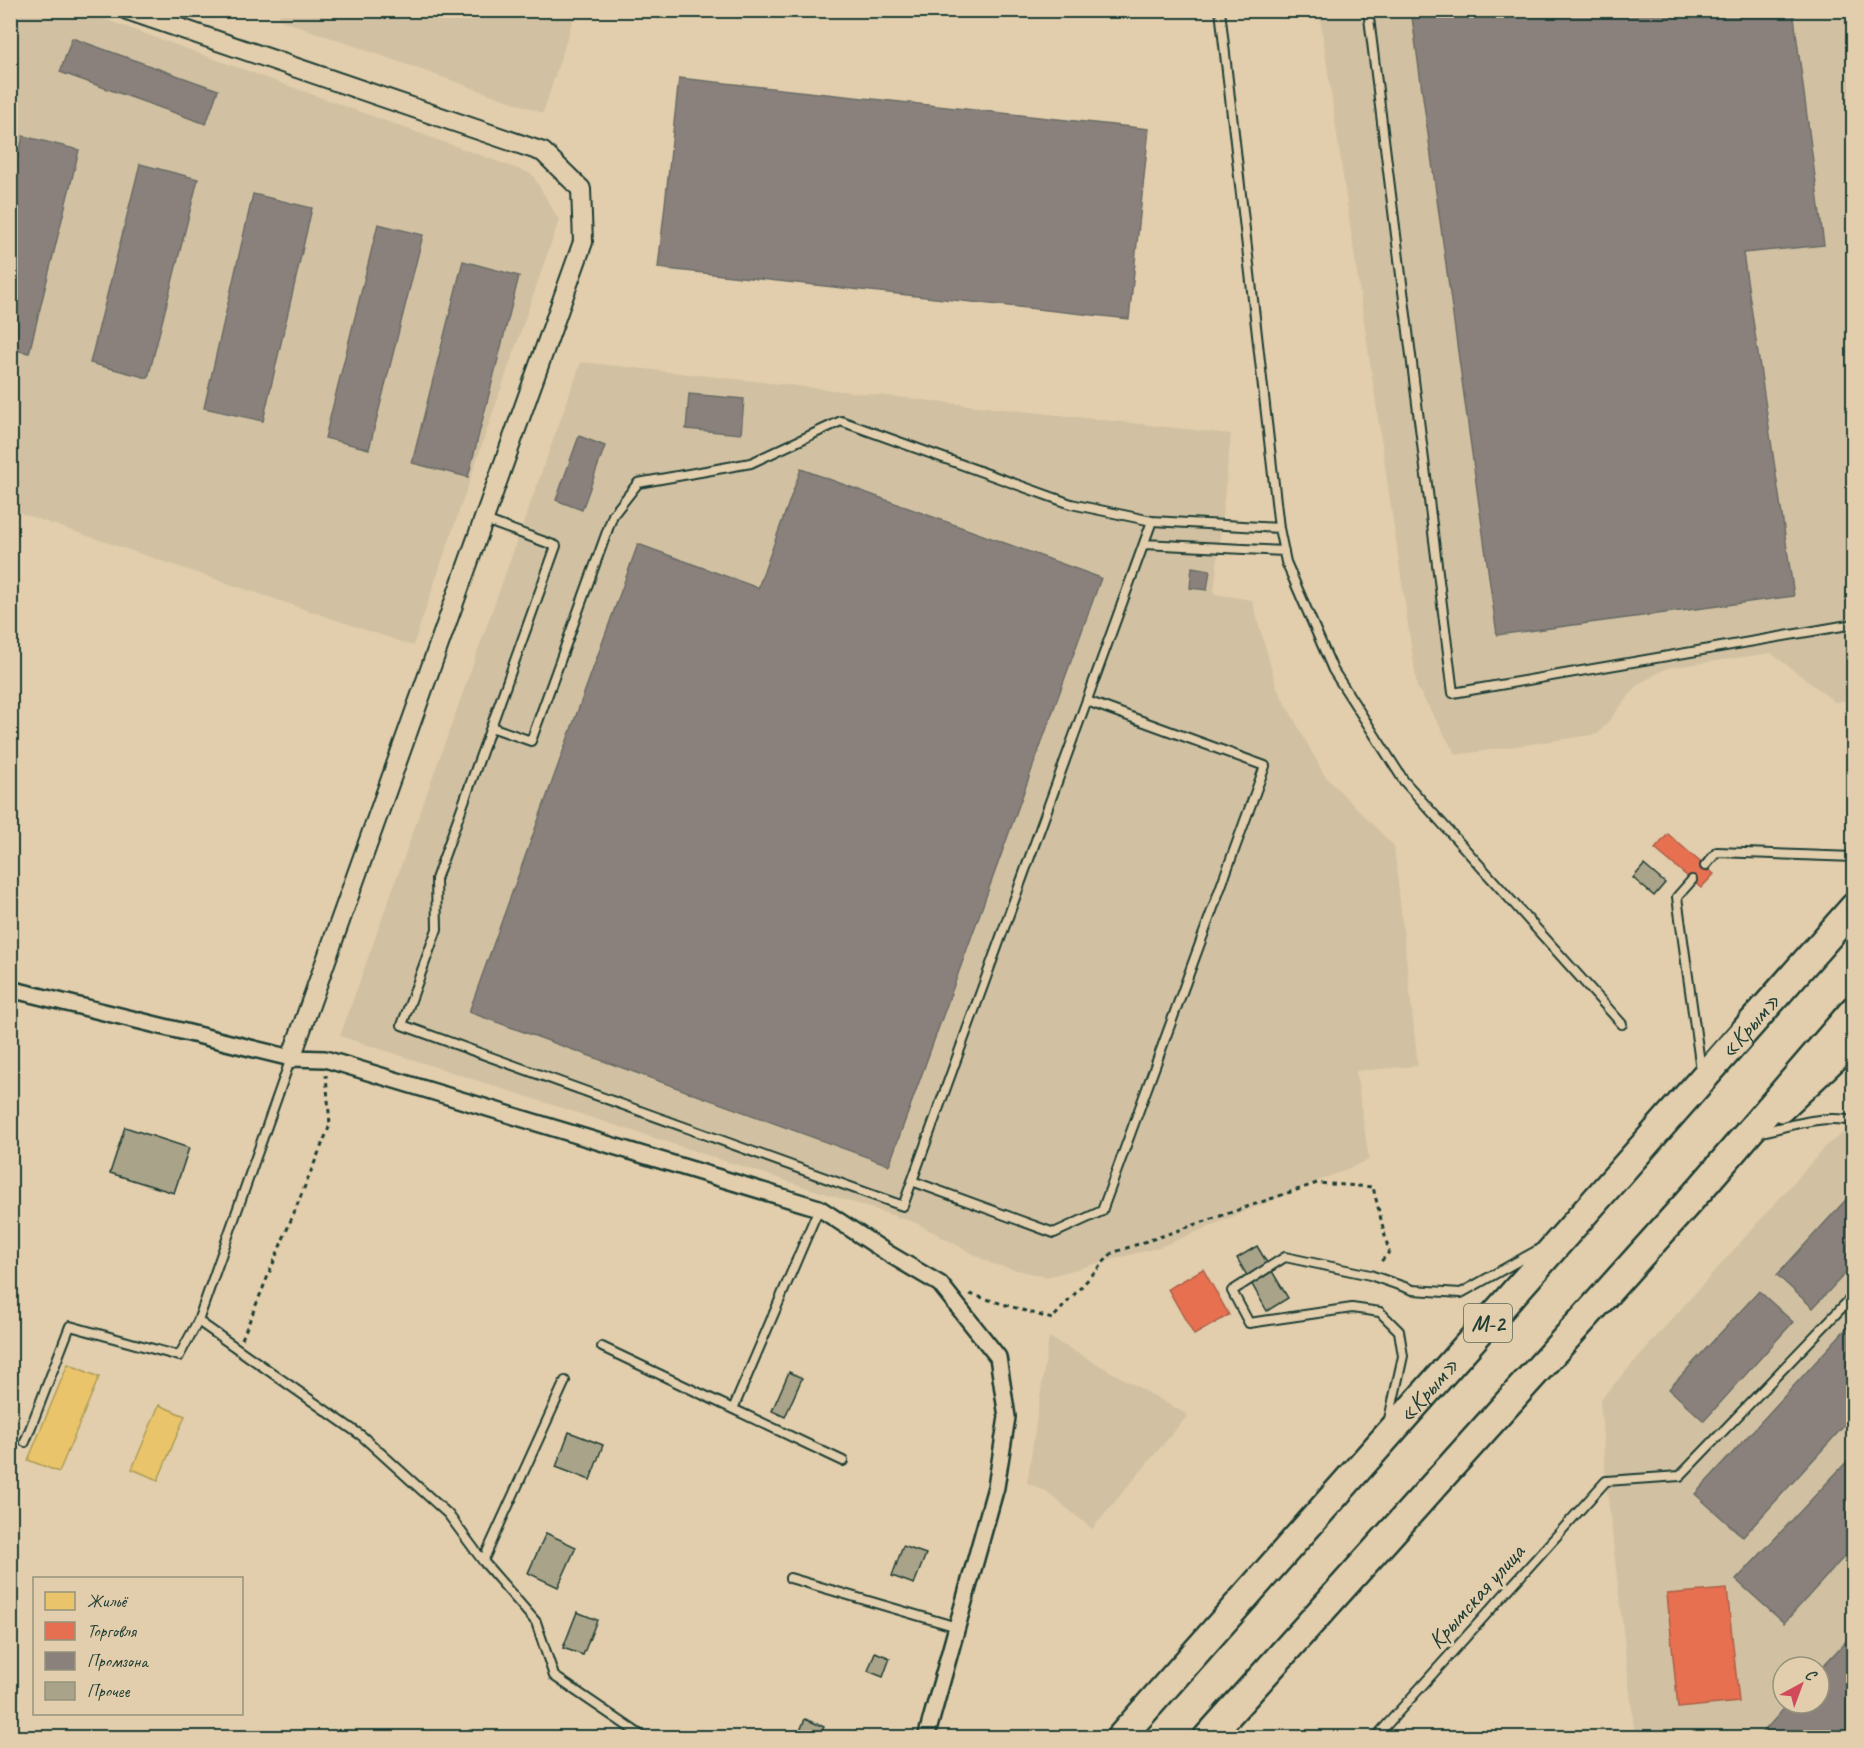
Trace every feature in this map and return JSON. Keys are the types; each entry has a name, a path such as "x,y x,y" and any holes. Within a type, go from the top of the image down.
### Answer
{"highway":[{"name":"«Крым»","path":"1120,1737 1854,907"},
{"path":"1207,1737 1701,1188 1854,1010"}],"main road":[{"path":"1701,1188 1854,1043"}],"street":[{"path":"127,10 543,152 581,189 583,242 291,1058"},
{"path":"10,989 291,1058 325,1059 819,1208 940,1284 998,1357 1007,1417 996,1487 926,1737"}],"lane":[{"path":"1220,10 1279,528 1286,562 1333,670 1404,781 1622,1024"},
{"path":"1368,10 1453,693 1854,624"},
{"path":"491,727 531,741 613,515 638,483 751,463 842,421 1071,504 1152,521 1279,528"},
{"path":"483,520 556,546 436,879 437,929 402,1025 903,1206 1152,521"},
{"path":"1144,544 1284,550"},
{"path":"912,1181 1054,1233 1102,1211 1264,766 1087,701"},
{"path":"1705,866 1717,852 1854,857"},
{"path":"1692,880 1677,897 1703,1079"},
{"path":"25,1442 70,1326 179,1356 198,1321 291,1058"},
{"path":"1757,1134 1810,1122 1845,1119 1854,1122"},
{"path":"733,1409 819,1208"},
{"path":"1385,1438 1403,1356 1399,1331 1380,1312 1352,1308 1249,1323 1232,1291 1285,1257 1370,1275 1413,1290 1461,1293 1566,1234"},
{"name":"Крымская улица","path":"1375,1737 1606,1481 1680,1476 1854,1295"},
{"path":"198,1321 362,1436 448,1514 483,1561 536,1622 554,1676 645,1737"},
{"path":"602,1347 843,1461"},
{"path":"483,1561 565,1381"},
{"path":"790,1578 957,1628"}],"path":[{"path":"238,1349 330,1125 325,1059"},
{"path":"940,1284 1052,1319 1112,1253 1317,1183 1374,1188 1389,1252 1370,1275"}],"shaded area":[{"path":"281,10 576,11 543,113 278,19"},
{"path":"19,11 82,11 532,174 559,220 413,646 11,510 10,40"},
{"path":"1319,11 1853,11 1853,700 1835,702 1771,653 1667,668 1639,684 1598,734 1456,755 1417,687"},
{"path":"581,362 1231,434 1214,594 1252,600 1277,688 1325,776 1394,846 1418,1066 1356,1071 1369,1160 1160,1247 1046,1277 992,1264 916,1223 340,1036"},
{"path":"1853,1125 1853,1737 1635,1737 1606,1481 1600,1400 1826,1146"},
{"path":"1049,1337 1188,1415 1092,1529 1046,1491 1027,1483"}],"building: Жильё":[{"path":"68,1364 99,1377 59,1472 28,1460"},
{"path":"159,1405 185,1416 158,1480 132,1469"}],"building: Торговля":[{"path":"1668,834 1714,874 1701,888 1655,849"},
{"path":"1203,1269 1229,1315 1194,1335 1168,1289"},
{"path":"1727,1589 1739,1702 1678,1708 1667,1594"}],"building: Промзона":[{"path":"1411,10 1793,10 1824,245 1743,253 1794,596 1497,635"},
{"path":"72,38 218,90 206,124 60,72"},
{"path":"679,78 1149,129 1129,319 658,268"},
{"path":"23,136 79,150 29,353 10,349 10,189"},
{"path":"140,164 198,179 148,378 90,363"},
{"path":"253,194 312,208 263,421 204,408"},
{"path":"378,224 423,235 369,449 325,438"},
{"path":"463,261 519,276 468,477 412,463"},
{"path":"689,394 744,399 741,434 686,429"},
{"path":"579,436 605,446 582,510 556,500"},
{"path":"801,469 1101,578 889,1165 469,1012 638,544 758,588"},
{"path":"1192,567 1210,570 1207,590 1190,588"},
{"path":"1854,1191 1854,1264 1813,1308 1777,1275"},
{"path":"1759,1291 1793,1322 1704,1421 1669,1389"},
{"path":"1854,1320 1854,1415 1743,1537 1695,1494"},
{"path":"1854,1454 1854,1546 1784,1623 1736,1580"},
{"path":"1854,1633 1854,1727 1844,1738 1758,1738 1778,1715 1831,1715 1831,1657"}],"building: Прочее":[{"path":"1644,865 1665,883 1654,896 1633,878"},
{"path":"125,1127 189,1148 174,1193 110,1173"},
{"path":"1257,1246 1288,1298 1267,1311 1237,1258"},
{"path":"789,1372 802,1378 785,1417 772,1411"},
{"path":"569,1432 603,1445 590,1480 556,1467"},
{"path":"546,1533 576,1547 558,1587 528,1573"},
{"path":"903,1546 926,1554 914,1584 892,1576"},
{"path":"577,1612 597,1620 583,1655 563,1648"},
{"path":"875,1652 890,1658 883,1677 868,1671"},
{"path":"805,1719 824,1727 819,1738 797,1738"}]}
